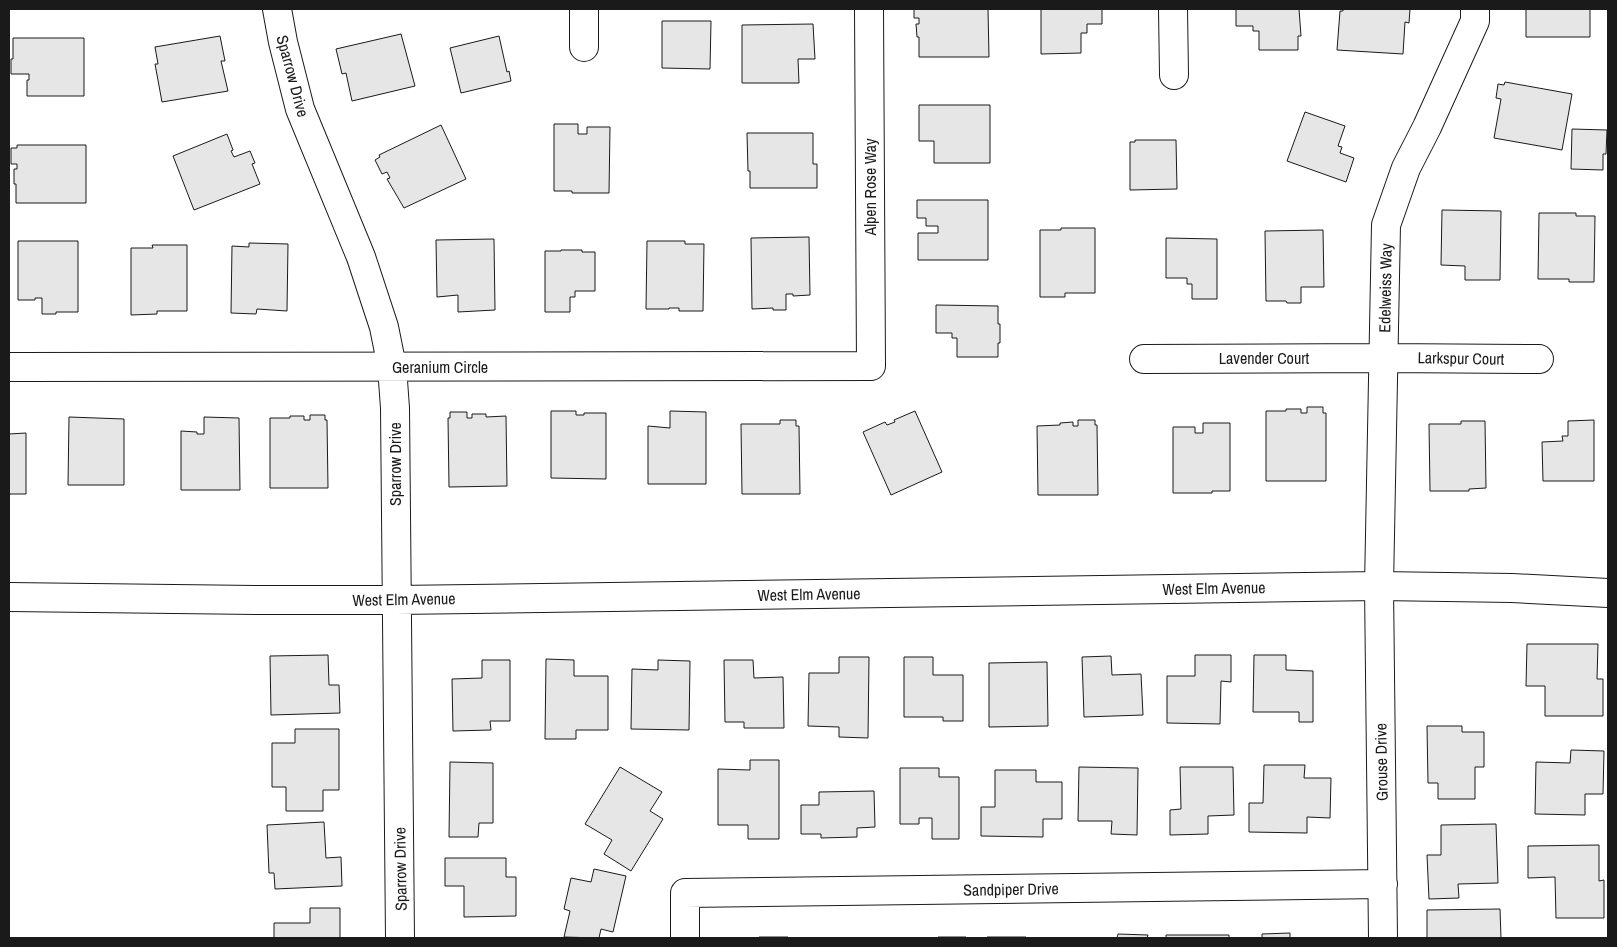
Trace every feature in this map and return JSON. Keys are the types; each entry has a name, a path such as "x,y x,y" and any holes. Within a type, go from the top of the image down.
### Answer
{"street":[{"name":"Sparrow Drive","path":"277,9 300,110 361,257 384,328 392,367 395,408 400,938"},
{"path":"584,9 584,47"},
{"name":"Alpen Rose Way","path":"869,9 871,366"},
{"path":"1173,9 1174,75"},
{"name":"Edelweiss Way","path":"1380,586 1386,225 1406,168 1427,127 1475,21 1475,9"},
{"name":"Lavender Court","path":"1144,359 1383,358"},
{"name":"Larkspur Court","path":"1383,358 1539,359"},
{"name":"Geranium Circle","path":"9,367 871,366"},
{"name":"West Elm Avenue","path":"9,597 396,600 1380,586 1512,588 1608,593"},
{"name":"Grouse Drive","path":"1380,586 1383,938"},
{"name":"Sandpiper Drive","path":"686,938 685,893 1383,884"}],"building":[{"path":"914,9 988,9 989,57 919,57 919,37 917,37 916,24 919,24 919,18 914,18"},
{"path":"1041,9 1102,9 1102,24 1087,24 1087,33 1081,33 1081,53 1041,54"},
{"path":"1236,9 1299,9 1301,36 1298,36 1298,50 1259,50 1259,31 1253,31 1253,26 1236,26"},
{"path":"1343,9 1410,9 1409,23 1405,22 1403,54 1337,50 1340,11 1343,11"},
{"path":"1526,9 1590,9 1590,37 1526,37"},
{"path":"662,21 711,21 710,69 662,68"},
{"path":"813,24 815,59 798,59 799,83 742,83 742,25"},
{"path":"401,34 415,86 352,101 346,73 342,74 336,49"},
{"path":"220,36 225,61 221,61 228,91 162,102 155,64 158,64 155,47"},
{"path":"499,36 507,72 509,71 511,81 461,93 450,48"},
{"path":"13,38 84,38 84,96 27,96 29,74 11,74"},
{"path":"1505,82 1572,94 1562,150 1494,138 1501,99 1496,98 1498,84 1504,85"},
{"path":"919,105 990,105 990,163 934,163 934,141 919,141"},
{"path":"1305,112 1345,126 1338,146 1342,147 1340,153 1354,158 1346,182 1287,161"},
{"path":"554,124 578,124 578,134 587,134 587,127 610,127 609,193 554,191"},
{"path":"441,125 466,179 404,208 387,179 390,178 387,172 382,174 375,160 380,157 379,155"},
{"path":"1572,129 1607,130 1606,154 1603,154 1603,170 1571,169"},
{"path":"747,133 813,133 813,164 817,164 817,188 750,188"},
{"path":"227,134 234,157 250,151 255,163 252,164 260,184 194,210 173,156"},
{"path":"1135,140 1176,140 1177,189 1130,190 1130,142 1135,142"},
{"path":"17,145 86,145 86,203 16,203 14,169 17,169 17,164 11,164 11,148 17,148"},
{"path":"917,200 988,200 988,260 918,260 918,233 938,233 938,226 926,226 926,218 917,218"},
{"path":"1442,210 1501,211 1500,280 1465,280 1465,266 1441,265"},
{"path":"1539,213 1576,213 1576,216 1595,216 1594,282 1569,282 1569,279 1538,279"},
{"path":"1061,228 1095,228 1095,293 1065,293 1065,297 1040,297 1040,230 1061,230"},
{"path":"1323,230 1324,287 1301,287 1301,303 1266,301 1265,231"},
{"path":"809,237 810,295 793,296 793,294 786,294 786,310 773,310 773,308 752,309 751,238"},
{"path":"1166,238 1217,239 1217,299 1192,299 1192,284 1187,284 1187,278 1166,278"},
{"path":"494,239 495,310 458,312 458,295 437,297 436,240"},
{"path":"18,241 78,241 78,312 42,314 42,298 18,300"},
{"path":"647,241 685,241 685,244 704,244 703,311 679,311 679,308 646,309"},
{"path":"249,243 288,244 287,311 257,309 256,314 231,313 232,246 249,247"},
{"path":"152,245 187,245 187,311 157,311 157,314 131,315 131,248 153,248"},
{"path":"545,251 595,252 595,291 575,291 575,297 570,297 570,312 545,312"},
{"path":"936,305 998,306 1000,343 998,343 998,357 957,357 957,338 952,338 952,333 936,333"},
{"path":"1307,407 1323,407 1323,413 1326,413 1326,481 1266,481 1266,411 1301,409 1301,413 1307,413"},
{"path":"551,411 576,411 576,415 606,413 606,479 551,478"},
{"path":"670,411 706,412 706,484 648,484 648,426 670,428"},
{"path":"915,411 942,472 891,495 863,432 885,422 887,425 895,422 894,420"},
{"path":"450,412 467,412 467,418 472,418 472,414 486,414 486,417 506,416 507,486 449,487 448,418 450,418"},
{"path":"310,415 325,415 325,420 327,420 328,488 270,488 270,418 304,416 304,420 310,420"},
{"path":"69,417 124,419 124,485 68,485"},
{"path":"204,417 239,418 240,490 181,490 181,431 204,434"},
{"path":"780,420 796,420 796,426 799,426 800,494 742,494 741,424 780,424"},
{"path":"1078,420 1095,420 1095,425 1097,425 1098,495 1038,495 1037,426 1060,425 1060,423 1073,422 1073,426 1078,426"},
{"path":"1594,420 1594,481 1543,481 1542,442 1563,441 1562,436 1568,436 1568,421"},
{"path":"1461,421 1485,421 1486,488 1469,489 1469,491 1430,491 1429,424 1461,424"},
{"path":"1203,423 1230,423 1230,491 1173,493 1173,427 1195,427 1195,433 1203,433"},
{"path":"26,433 26,494 10,494 9,496 9,434"},
{"path":"1527,644 1598,644 1597,679 1603,679 1603,716 1545,716 1545,686 1526,686"},
{"path":"328,655 329,685 339,685 340,713 271,715 270,656"},
{"path":"1195,655 1231,655 1231,682 1221,681 1220,724 1167,723 1167,676 1195,676"},
{"path":"1254,655 1286,655 1286,670 1313,671 1313,722 1299,722 1299,712 1253,712"},
{"path":"1111,656 1112,675 1141,674 1143,715 1084,717 1082,657"},
{"path":"839,657 869,657 868,738 839,737 839,727 808,726 809,673 839,673"},
{"path":"904,657 933,657 933,675 963,675 963,721 943,721 943,717 904,717"},
{"path":"546,659 574,660 574,676 608,676 608,730 576,730 576,739 545,739"},
{"path":"482,660 510,660 510,721 490,721 491,730 453,731 452,679 482,678"},
{"path":"658,660 690,661 689,730 631,729 632,669 658,670"},
{"path":"724,660 753,660 754,678 783,677 784,728 744,728 744,722 725,722"},
{"path":"1047,662 1048,726 989,727 989,663"},
{"path":"1427,726 1462,726 1462,732 1484,732 1484,767 1475,767 1475,799 1438,799 1438,783 1428,783"},
{"path":"295,729 339,729 339,790 323,790 323,811 286,811 286,787 272,787 272,743 295,743"},
{"path":"1571,750 1604,751 1603,794 1585,794 1585,815 1535,814 1536,762 1570,763"},
{"path":"750,760 779,760 779,839 748,839 748,825 718,825 718,769 750,770"},
{"path":"450,762 493,763 493,823 479,823 478,837 449,837"},
{"path":"1264,765 1305,765 1304,778 1331,778 1330,818 1307,817 1307,833 1249,832 1249,803 1263,803"},
{"path":"620,767 662,792 650,811 663,819 631,871 604,854 612,840 585,824"},
{"path":"1079,767 1138,768 1137,835 1111,834 1112,821 1078,821"},
{"path":"1180,767 1233,767 1234,815 1208,816 1208,834 1170,835 1170,810 1181,809"},
{"path":"900,768 939,768 939,777 959,777 959,839 932,839 932,818 919,818 919,824 900,824"},
{"path":"995,770 1036,770 1036,782 1062,782 1062,819 1043,819 1043,837 981,836 981,807 995,807"},
{"path":"874,791 875,827 857,828 857,837 821,838 821,834 801,834 801,805 819,805 819,792"},
{"path":"324,822 326,858 341,857 342,886 275,889 274,873 269,873 267,825"},
{"path":"1496,824 1498,883 1458,884 1459,898 1429,899 1427,855 1441,855 1441,825"},
{"path":"1599,845 1599,881 1604,880 1604,918 1556,918 1555,877 1528,878 1528,846"},
{"path":"445,858 506,858 506,877 516,877 516,916 464,917 464,886 445,886"},
{"path":"594,869 626,876 613,932 601,929 599,938 564,937 570,911 564,909 571,878 591,882"},
{"path":"310,908 340,908 340,938 274,938 274,923 310,923"},
{"path":"1500,909 1501,938 1427,938 1427,910"},
{"path":"1290,933 1290,938 1262,938 1262,934"},
{"path":"1118,934 1148,935 1147,938 1117,938"},
{"path":"1166,935 1229,935 1229,938 1166,938"},
{"path":"788,937 788,938 759,938"},
{"path":"966,937 966,938 938,938"},
{"path":"1026,937 1026,938 987,938"}]}
